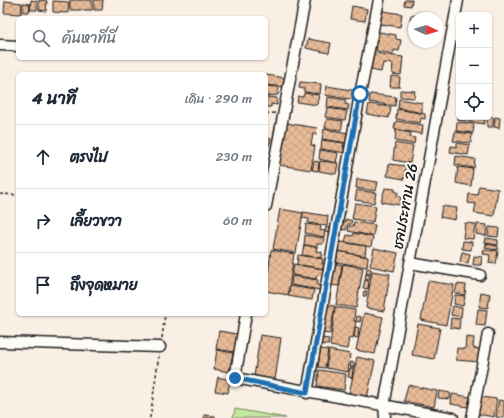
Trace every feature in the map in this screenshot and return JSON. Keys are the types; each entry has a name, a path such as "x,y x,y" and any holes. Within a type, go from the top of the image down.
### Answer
{"street":[{"path":"268,195 305,0"},
{"path":"307,393 360,94 379,0"},
{"name":"ชลประทาน 26","path":"386,418 384,406 458,0"},
{"path":"0,45 16,46"},
{"path":"410,263 480,275"},
{"path":"246,316 235,378 307,393 453,418"},
{"path":"472,418 488,334"},
{"path":"0,342 160,347"}],"path":[{"path":"0,194 16,195"},
{"path":"150,418 165,316"}],"green space":[{"path":"235,409 286,418 233,418"}],"building":[{"path":"31,0 37,1 37,10 30,10"},
{"path":"39,0 47,1 46,11 39,10"},
{"path":"70,0 92,0 92,10 70,10"},
{"path":"94,0 103,0 102,10 94,10"},
{"path":"405,0 412,0 411,6 404,5"},
{"path":"5,1 22,3 21,14 4,13"},
{"path":"53,1 69,2 68,13 53,12"},
{"path":"23,3 30,4 29,12 23,12"},
{"path":"352,6 367,9 365,21 350,19"},
{"path":"383,11 402,14 400,27 380,24"},
{"path":"379,32 396,35 396,39 401,40 399,51 394,50 393,54 376,51"},
{"path":"308,39 331,43 329,53 306,48"},
{"path":"374,53 403,57 401,75 392,74 393,64 383,63 381,72 371,70"},
{"path":"268,75 286,78 285,87 268,85"},
{"path":"391,76 400,77 399,87 390,87"},
{"path":"300,82 321,84 320,94 304,92 304,89 299,88"},
{"path":"268,86 279,87 278,95 268,96"},
{"path":"327,86 357,91 356,100 325,95"},
{"path":"400,90 415,91 414,98 400,97"},
{"path":"304,93 319,95 317,105 297,102 298,96 303,97"},
{"path":"370,94 396,97 395,106 369,102"},
{"path":"268,97 277,98 277,105 271,104 271,107 268,107"},
{"path":"328,97 346,100 345,104 349,105 348,110 327,107"},
{"path":"399,99 422,103 422,113 398,108"},
{"path":"369,104 391,107 389,118 367,114"},
{"path":"327,108 347,111 345,120 325,117"},
{"path":"397,109 425,114 425,119 421,118 420,123 396,119"},
{"path":"493,117 493,127 487,127 487,120 492,120"},
{"path":"495,117 500,118 499,128 494,127"},
{"path":"327,119 343,121 341,130 325,128"},
{"path":"458,120 485,120 484,124"},
{"path":"396,121 423,125 422,134 394,129"},
{"path":"457,122 474,124 473,133 456,131"},
{"path":"286,123 317,128 316,134 313,134 311,145 315,146 311,170 279,165"},
{"path":"324,129 349,133 347,143 322,139"},
{"path":"396,130 411,133 410,137 415,138 414,144 395,141"},
{"path":"455,132 472,134 471,143 453,141"},
{"path":"268,138 271,139 268,146"},
{"path":"322,140 344,143 343,148 347,148 346,153 321,149"},
{"path":"395,143 413,146 410,163 393,160"},
{"path":"457,143 470,145 468,155 450,152 451,146 457,147"},
{"path":"320,150 338,153 336,163 319,159"},
{"path":"456,156 475,159 474,168 455,165"},
{"path":"314,161 319,162 318,171 312,170"},
{"path":"320,161 338,163 336,174 319,171"},
{"path":"389,164 406,166 404,179 387,176"},
{"path":"408,166 417,167 416,174 407,173"},
{"path":"458,167 473,169 471,186 456,183"},
{"path":"357,179 378,182 376,191 356,188"},
{"path":"479,186 498,189 494,216 474,213 476,204 468,203 469,194 477,195"},
{"path":"385,188 395,189 395,192 398,192 397,196 401,197 400,205 381,202"},
{"path":"357,190 376,193 374,203 355,200"},
{"path":"355,203 376,206 373,222 352,219"},
{"path":"442,206 457,208 455,220 440,217"},
{"path":"280,209 303,213 296,253 273,249"},
{"path":"303,212 328,216 327,226 308,223 309,219 302,218"},
{"path":"346,219 352,221 351,224 348,224 346,230 341,229 342,222 345,222"},
{"path":"354,222 375,225 373,236 348,231 349,226 353,226"},
{"path":"465,223 475,224 473,239 463,238"},
{"path":"306,224 321,226 320,230 325,231 324,237 305,233"},
{"path":"477,224 487,225 486,236 476,234"},
{"path":"326,227 332,228 331,233 325,232"},
{"path":"489,227 499,228 498,237 488,236"},
{"path":"354,233 373,237 371,247 345,242 347,235 353,236"},
{"path":"305,235 324,238 323,244 317,244 317,247 304,245"},
{"path":"486,238 498,240 498,245 485,243"},
{"path":"463,241 472,242 471,250 462,249"},
{"path":"340,242 366,246 365,256 338,251"},
{"path":"486,244 498,246 498,250 485,248"},
{"path":"304,245 317,247 316,251 322,252 321,258 302,255"},
{"path":"374,248 398,253 394,271 370,266"},
{"path":"271,250 294,254 288,295 268,291 268,275"},
{"path":"484,250 498,251 496,264 489,263 490,255 483,254"},
{"path":"338,251 368,257 367,267 336,262"},
{"path":"462,252 470,254 468,263 460,262"},
{"path":"298,255 323,259 322,264 326,264 325,269 297,265"},
{"path":"474,256 482,257 481,265 473,265"},
{"path":"334,263 342,265 339,286 331,285"},
{"path":"294,264 325,269 324,276 317,275 316,279 292,275"},
{"path":"343,264 363,268 356,308 336,305"},
{"path":"367,268 371,269 371,274 366,274"},
{"path":"372,271 390,274 384,311 366,308"},
{"path":"366,274 370,275 369,280 365,279"},
{"path":"292,276 318,280 317,285 321,286 320,290 291,285"},
{"path":"365,280 369,281 368,289 363,288"},
{"path":"428,281 454,285 446,325 421,320"},
{"path":"457,284 466,285 465,295 455,293"},
{"path":"290,286 314,290 312,300 288,296"},
{"path":"364,291 367,291 366,296 363,296"},
{"path":"481,292 490,294 488,308 479,307"},
{"path":"455,295 465,296 463,306 454,304"},
{"path":"327,305 335,306 330,334 322,333"},
{"path":"453,306 462,308 461,317 451,315"},
{"path":"335,307 355,310 354,321 356,321 353,339 349,338 347,349 330,346"},
{"path":"478,309 487,310 485,326 476,325"},
{"path":"364,313 383,317 375,354 356,350"},
{"path":"357,316 361,317 360,322 356,321"},
{"path":"451,318 460,319 459,329 450,327"},
{"path":"418,324 440,328 434,359 412,355"},
{"path":"355,327 359,328 358,338 354,337"},
{"path":"219,331 237,334 235,352 216,349"},
{"path":"260,335 281,338 275,380 254,377"},
{"path":"466,337 474,338 473,348 480,349 479,362 456,360 457,348 465,349"},
{"path":"321,338 329,339 328,345 320,344"},
{"path":"320,349 328,350 325,368 318,367"},
{"path":"217,350 233,353 229,372 214,369"},
{"path":"329,350 350,354 348,372 326,368"},
{"path":"357,357 375,361 367,398 349,394"},
{"path":"351,362 354,363 354,367 350,367"},
{"path":"350,368 353,368 352,378 348,377"},
{"path":"319,370 346,374 344,390 317,386"},
{"path":"218,377 230,380 228,393 215,391"},
{"path":"408,385 437,391 434,407 404,401"},
{"path":"439,391 450,393 450,399 438,398"},
{"path":"452,394 470,397 468,407 451,404"},
{"path":"480,397 497,399 494,417 477,414"},
{"path":"499,400 504,401 504,418 496,417"},
{"path":"204,415 215,416 215,418 204,418"}],"route":[{"path":"235,378 307,393 360,94"}]}
